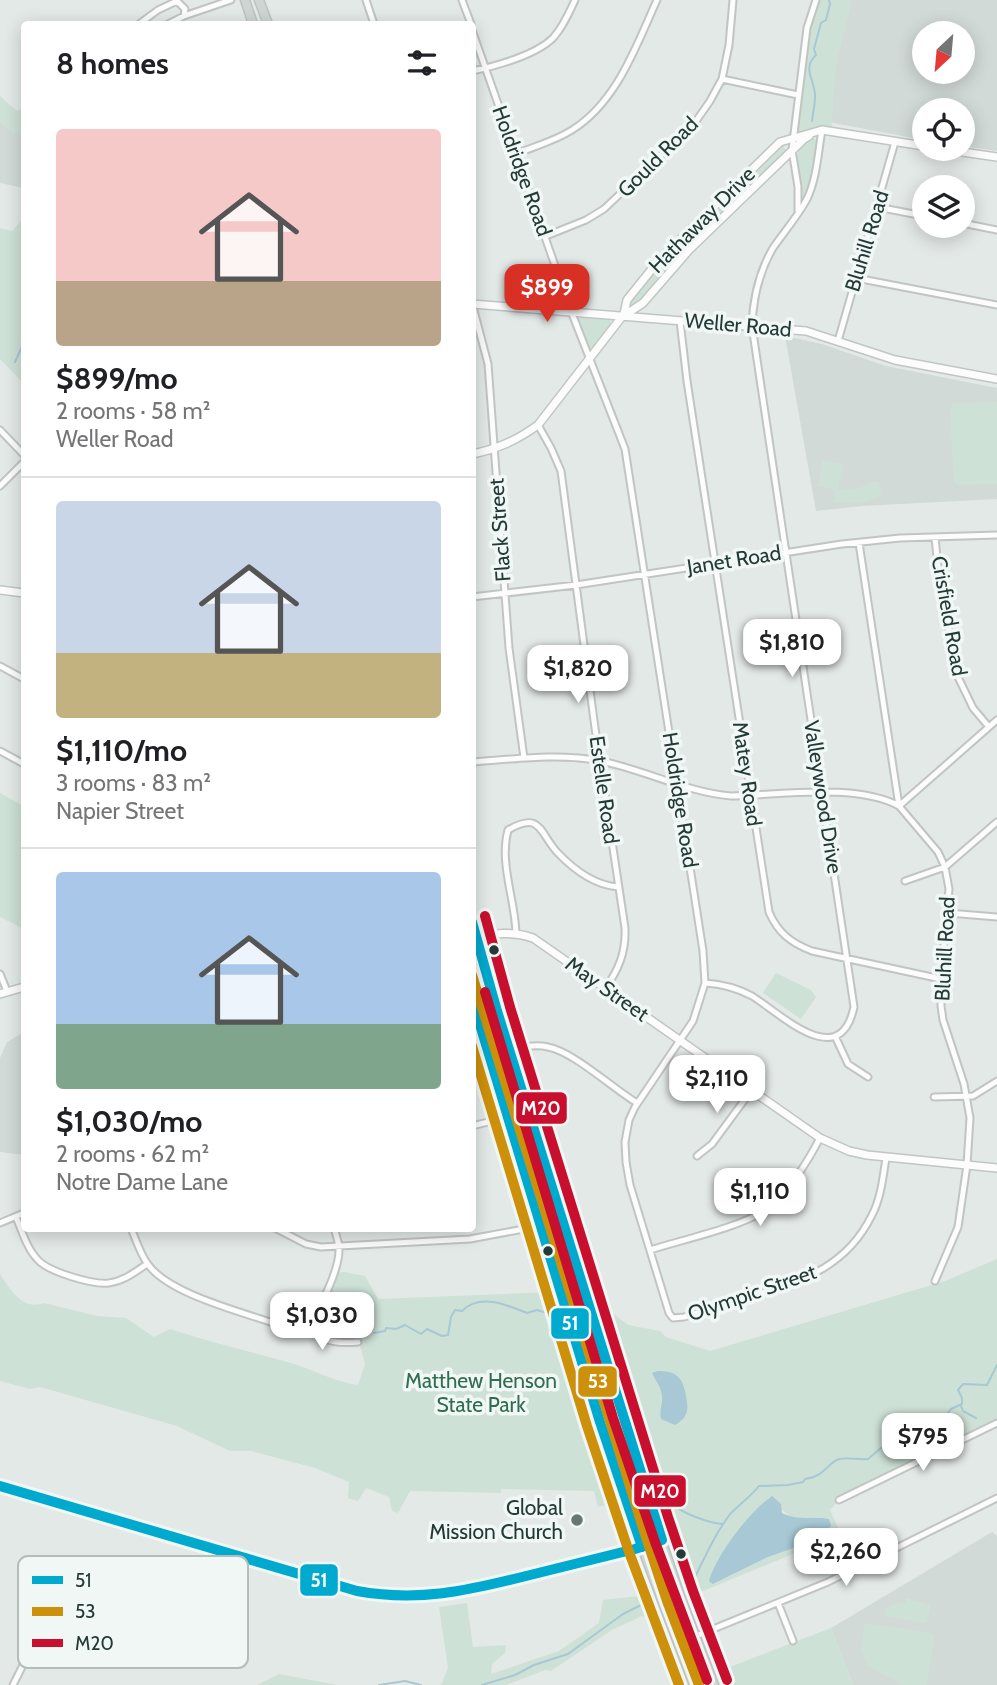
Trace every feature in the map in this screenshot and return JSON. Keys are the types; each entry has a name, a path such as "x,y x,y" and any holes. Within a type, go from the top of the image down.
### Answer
{"main road":[{"path":"245,0 252,21"},
{"path":"259,0 267,21"},
{"path":"476,940 662,1540 714,1685"},
{"path":"476,1021 508,1117 600,1422 642,1547 694,1685"}],"street":[{"path":"174,21 231,0"},
{"path":"366,0 373,21"},
{"path":"462,0 470,21"},
{"path":"476,70 543,47 562,26 575,0"},
{"path":"516,154 572,130 601,105 620,78 657,0"},
{"name":"Gould Road","path":"545,236 586,220 617,198 694,124 722,79 729,45 733,0"},
{"path":"798,211 793,137 807,28 816,0"},
{"path":"143,21 177,1 185,9 184,16"},
{"name":"Holdridge Road","path":"476,41 589,361 609,404 625,449 646,574 705,983 693,1021 637,1103 629,1120 625,1142 630,1185 669,1313 673,1318"},
{"path":"722,79 798,95"},
{"path":"793,137 822,130 912,144"},
{"name":"Hathaway Drive","path":"624,314 643,303 682,257 792,150 804,139 822,130"},
{"name":"Valleywood Drive","path":"822,130 811,190 772,250 762,272 753,303 752,326 854,1007 848,1025 835,1036"},
{"name":"Hathaway Drive","path":"476,453 495,450 538,425 624,314 627,300 660,259 779,142 793,137"},
{"name":"Bluhill Road","path":"838,341 895,142"},
{"path":"975,154 997,157"},
{"path":"877,207 912,214"},
{"path":"975,226 997,230"},
{"path":"856,278 997,305"},
{"name":"Weller Road","path":"476,304 624,314 806,331 895,360 997,379"},
{"name":"Flack Street","path":"476,316 488,364 509,648 524,758"},
{"name":"Matey Road","path":"680,321 765,895 773,922 784,937 812,951 940,979"},
{"name":"Estelle Road","path":"538,425 561,471 625,928 625,945 620,965 606,989"},
{"path":"0,430 21,452"},
{"path":"0,486 21,465"},
{"name":"Janet Road","path":"476,597 576,585 859,543 997,535"},
{"name":"Crisfield Road","path":"935,538 957,675 973,708 989,726"},
{"path":"859,543 899,806"},
{"path":"0,590 21,593"},
{"path":"0,666 21,677"},
{"path":"899,806 997,720"},
{"path":"0,751 21,762"},
{"path":"476,762 571,757 601,761 713,794 867,794 899,806"},
{"name":"Bluhill Road","path":"899,806 937,852 945,867 949,889 940,979 943,1020 970,1118 958,1227 934,1281"},
{"path":"905,881 945,867 997,822"},
{"path":"476,937 516,933 504,843 508,830 520,823 537,824 544,830 556,851 583,875 618,887"},
{"path":"948,913 997,917"},
{"name":"May Street","path":"516,933 542,944 820,1138 849,1152 997,1168"},
{"path":"0,974 3,993 21,988"},
{"path":"705,983 721,984 743,992 808,1035 820,1038 835,1036 848,1064 867,1077"},
{"path":"510,1050 547,1046 562,1051 637,1103"},
{"path":"933,1097 976,1094 997,1082"},
{"path":"697,1156 712,1144 751,1091"},
{"path":"476,1125 528,1112"},
{"path":"650,1250 764,1211 783,1193 820,1138"},
{"name":"Olympic Street","path":"673,1318 684,1317 799,1281 818,1273 840,1257 860,1236 873,1214 881,1189 886,1158"},
{"path":"0,1223 21,1214"},
{"path":"16,1217 21,1227"},
{"path":"283,1232 306,1244 340,1246 470,1239 540,1226"},
{"path":"24,1232 37,1259 53,1270 100,1283 124,1279 147,1264"},
{"path":"133,1232 147,1264 161,1278 183,1291 279,1325 306,1322 318,1309 338,1262 340,1246 335,1232"},
{"path":"306,1322 315,1333 332,1342 358,1342"},
{"path":"839,1500 997,1423"},
{"path":"0,1486 238,1556"},
{"path":"678,1643 839,1576 997,1498"},
{"path":"248,1559 357,1591 397,1598 424,1598 455,1593 662,1540"},
{"path":"836,1569 839,1576"},
{"path":"778,1602 793,1641"},
{"path":"13,1685 22,1668"}],"shaded area":[{"path":"838,0 997,0 997,151 975,148 975,98 912,98 912,138 828,122"},
{"path":"0,121 14,134 21,134 21,187 0,183"},
{"path":"785,336 822,344 886,366 997,388 997,499 816,511"},
{"path":"21,1034 21,1155 0,1152 0,1058 7,1042"},
{"path":"992,1532 997,1536 997,1685 853,1685 831,1628"}],"green space":[{"path":"816,0 852,0 836,65 831,132 815,133 792,150 807,28"},
{"path":"0,96 17,111 21,109 21,134 14,134 0,121"},
{"path":"814,138 817,141 812,172 802,198 797,159 799,148"},
{"path":"783,145 786,151 678,257 634,307 629,307 630,301 675,247"},
{"path":"21,220 21,381 0,359 0,228 12,231"},
{"path":"580,317 610,320 611,325 593,348 587,347 578,322"},
{"path":"997,402 997,484 958,485 954,481 950,409 953,403"},
{"path":"823,460 843,464 838,490 860,488 875,481 878,482 882,495 863,503 834,502 834,489 818,486"},
{"path":"0,793 21,804 21,928 0,917"},
{"path":"776,973 811,990 816,997 801,1019 763,993"},
{"name":"Matthew Henson State Park","path":"997,1259 997,1423 839,1500 830,1510 841,1534 691,1596 665,1525 652,1530 608,1428 574,1307 595,1300 628,1325 660,1331 666,1337 710,1351 945,1281","holes":["769,1497 787,1514 797,1518 821,1517 826,1535 768,1557 714,1584 712,1572 736,1536"]},
{"name":"Matthew Henson State Park","path":"334,1273 365,1276 378,1299 552,1292 559,1305 613,1481 614,1491 608,1491 606,1505 598,1507 594,1491 410,1491 398,1513 392,1511 389,1497 366,1488 358,1501 348,1498 349,1482 315,1468 251,1451 230,1451 177,1426 40,1387 30,1389 0,1381 0,1274 18,1297 29,1304 44,1303 97,1316 126,1318 154,1337 170,1329 358,1385 365,1364 348,1302 325,1295"},
{"path":"642,1583 657,1617 653,1619 642,1616 612,1630 551,1671 545,1670 506,1685 441,1685 448,1668 439,1607 467,1603 473,1647 506,1645 505,1653 492,1664 491,1674 559,1651 599,1623 603,1600 639,1596"},
{"path":"907,1598 931,1605 926,1624 884,1615 886,1609 899,1602 905,1603"},
{"path":"865,1623 930,1633 934,1637 927,1685 901,1685 868,1665 861,1650"},
{"path":"831,1628 853,1685 727,1685 722,1670"},
{"path":"279,1674 337,1685 257,1685"}],"water":[{"path":"658,1371 676,1375 684,1386 687,1410 684,1418 675,1425 661,1419 661,1393 652,1373"},
{"path":"772,1496 781,1504 782,1513 795,1517 829,1519 831,1525 826,1535 768,1557 713,1584 709,1581 726,1547 754,1512"}],"waterway":[{"path":"812,121 815,91 809,70 816,55 814,49 821,23 826,20 829,0"},
{"path":"15,362 21,349"},
{"path":"374,1333 405,1325 421,1334 427,1329 442,1336 448,1335 455,1310 462,1311 477,1303 494,1302 527,1313 537,1310 547,1313 551,1310"},
{"path":"695,1577 726,1520 759,1486 803,1482 839,1459 868,1459 881,1448 900,1445 910,1434 944,1427 943,1419 951,1409 962,1404 958,1390 963,1384 987,1385 997,1365"},
{"path":"961,1406 963,1411 976,1418"},
{"path":"669,1488 675,1500 674,1505 678,1508 697,1518 722,1524"},
{"path":"482,1685 568,1654 623,1614 647,1602"},
{"path":"379,1685 405,1681 421,1685"}],"transit line":[{"name":"M20","path":"485,916 510,1007 668,1517 727,1680"},
{"name":"51","path":"248,1559 357,1591 422,1595 504,1581 662,1540 476,936"},
{"name":"53","path":"476,988 642,1525 699,1685"},
{"name":"M20","path":"485,992 613,1418 655,1542 707,1680"},
{"name":"51","path":"476,1011 600,1422 642,1547"},
{"name":"53","path":"476,1059 587,1426 629,1552 679,1685"},
{"name":"51","path":"0,1486 238,1556"}],"place":[{"name":"Global Mission Church","path":"577,1520"}]}
